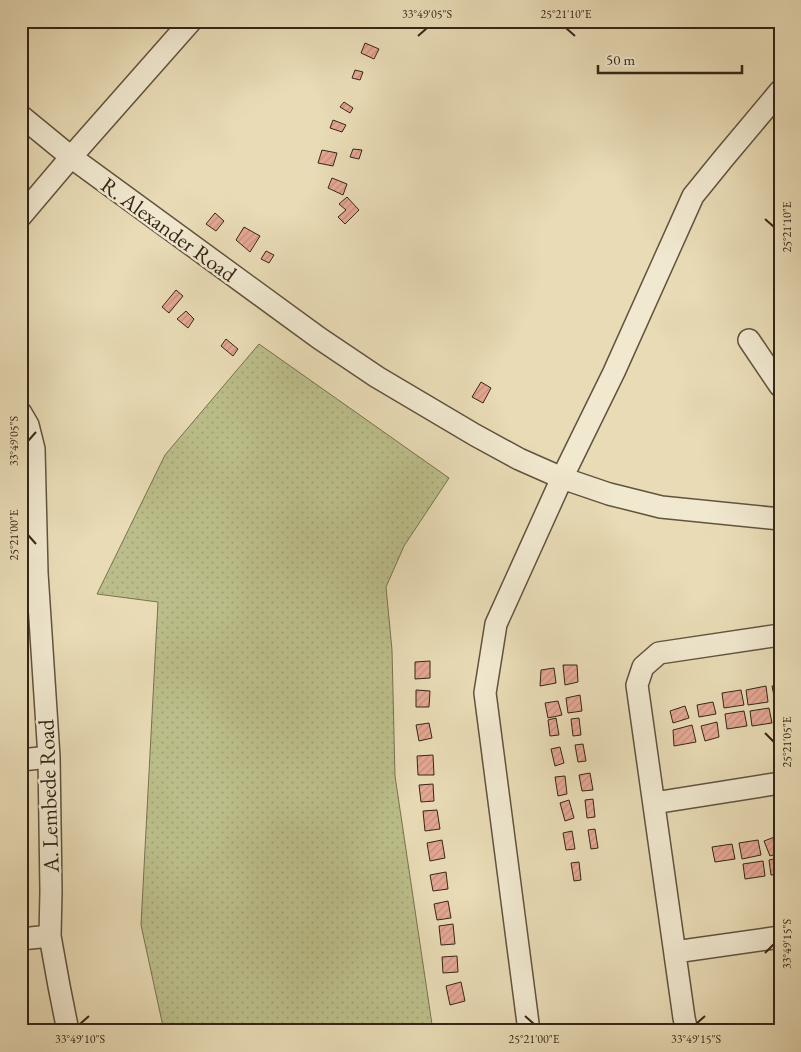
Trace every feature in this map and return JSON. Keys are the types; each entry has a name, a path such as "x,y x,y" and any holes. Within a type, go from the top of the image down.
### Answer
{"street":[{"path":"21,216 191,21"},
{"path":"529,1031 485,693 496,624 562,478 614,372 693,196 780,91"},
{"name":"R. Alexander Road","path":"21,116 71,157 319,338 377,377 519,459 562,478 608,494 661,508 780,519"},
{"path":"749,340 780,386"},
{"name":"A. Lembede Road","path":"21,413 28,426 34,448 29,574 49,757 50,936 68,1031"},
{"path":"687,1031 637,684 643,667 659,653 780,635"},
{"path":"21,760 49,757"},
{"path":"654,803 780,784"},
{"path":"21,939 50,936"},
{"path":"675,952 780,937"}],"green space":[{"path":"259,344 449,478 404,546 386,587 392,650 395,776 433,1031 164,1031 141,925 158,602 97,594 165,455"}],"building":[{"path":"365,43 379,49 374,59 361,53"},
{"path":"355,70 363,72 360,80 352,78"},
{"path":"344,102 353,108 350,113 340,107"},
{"path":"333,120 346,125 342,132 330,128"},
{"path":"353,149 362,150 359,159 350,157"},
{"path":"322,150 337,153 333,166 318,163"},
{"path":"332,178 347,184 343,195 328,188"},
{"path":"347,197 359,210 345,224 338,217 346,210 339,204"},
{"path":"215,213 224,221 216,231 206,224"},
{"path":"244,227 260,236 250,252 236,240"},
{"path":"266,251 274,255 269,263 261,259"},
{"path":"176,290 183,296 169,313 162,307"},
{"path":"186,311 194,319 188,328 177,319"},
{"path":"226,339 238,349 233,356 221,346"},
{"path":"481,382 491,388 483,403 472,397"},
{"path":"430,661 430,678 415,679 415,662"},
{"path":"563,665 577,665 578,682 565,685"},
{"path":"554,668 556,683 540,686 541,670"},
{"path":"780,685 780,701 775,701 772,686"},
{"path":"766,686 768,702 748,705 746,690"},
{"path":"416,690 430,691 429,707 416,707"},
{"path":"741,690 744,705 724,708 722,693"},
{"path":"580,695 582,711 568,713 566,698"},
{"path":"558,701 562,715 548,718 545,703"},
{"path":"713,702 716,714 699,717 697,705"},
{"path":"685,706 689,718 673,723 670,711"},
{"path":"780,707 780,722 778,723 776,708"},
{"path":"769,708 772,723 752,726 750,711"},
{"path":"744,711 747,726 727,729 725,714"},
{"path":"556,718 559,735 550,736 548,720"},
{"path":"579,718 581,735 573,736 571,719"},
{"path":"717,722 719,737 705,741 701,726"},
{"path":"429,723 432,738 419,741 416,725"},
{"path":"692,725 696,742 674,746 673,730"},
{"path":"583,744 586,761 578,762 575,745"},
{"path":"560,747 564,763 555,766 551,749"},
{"path":"433,755 434,775 418,775 417,756"},
{"path":"590,773 593,790 582,791 579,775"},
{"path":"565,776 567,794 558,796 555,777"},
{"path":"433,784 434,801 421,802 419,785"},
{"path":"593,799 595,817 587,818 585,800"},
{"path":"569,800 574,818 565,821 560,803"},
{"path":"437,810 440,829 425,831 423,811"},
{"path":"595,829 598,848 591,849 588,830"},
{"path":"572,831 575,849 566,850 563,833"},
{"path":"780,835 780,853 770,856 764,841"},
{"path":"442,840 445,858 430,861 427,843"},
{"path":"758,840 761,855 742,859 739,843"},
{"path":"732,844 735,859 715,862 712,847"},
{"path":"780,858 780,874 771,875 769,860"},
{"path":"763,861 765,876 745,879 743,864"},
{"path":"579,862 581,880 574,881 571,863"},
{"path":"446,872 448,889 433,891 430,875"},
{"path":"448,901 451,918 437,920 434,904"},
{"path":"453,924 455,944 441,945 439,926"},
{"path":"457,956 458,972 443,973 442,957"},
{"path":"461,982 465,1001 450,1005 446,986"}]}
